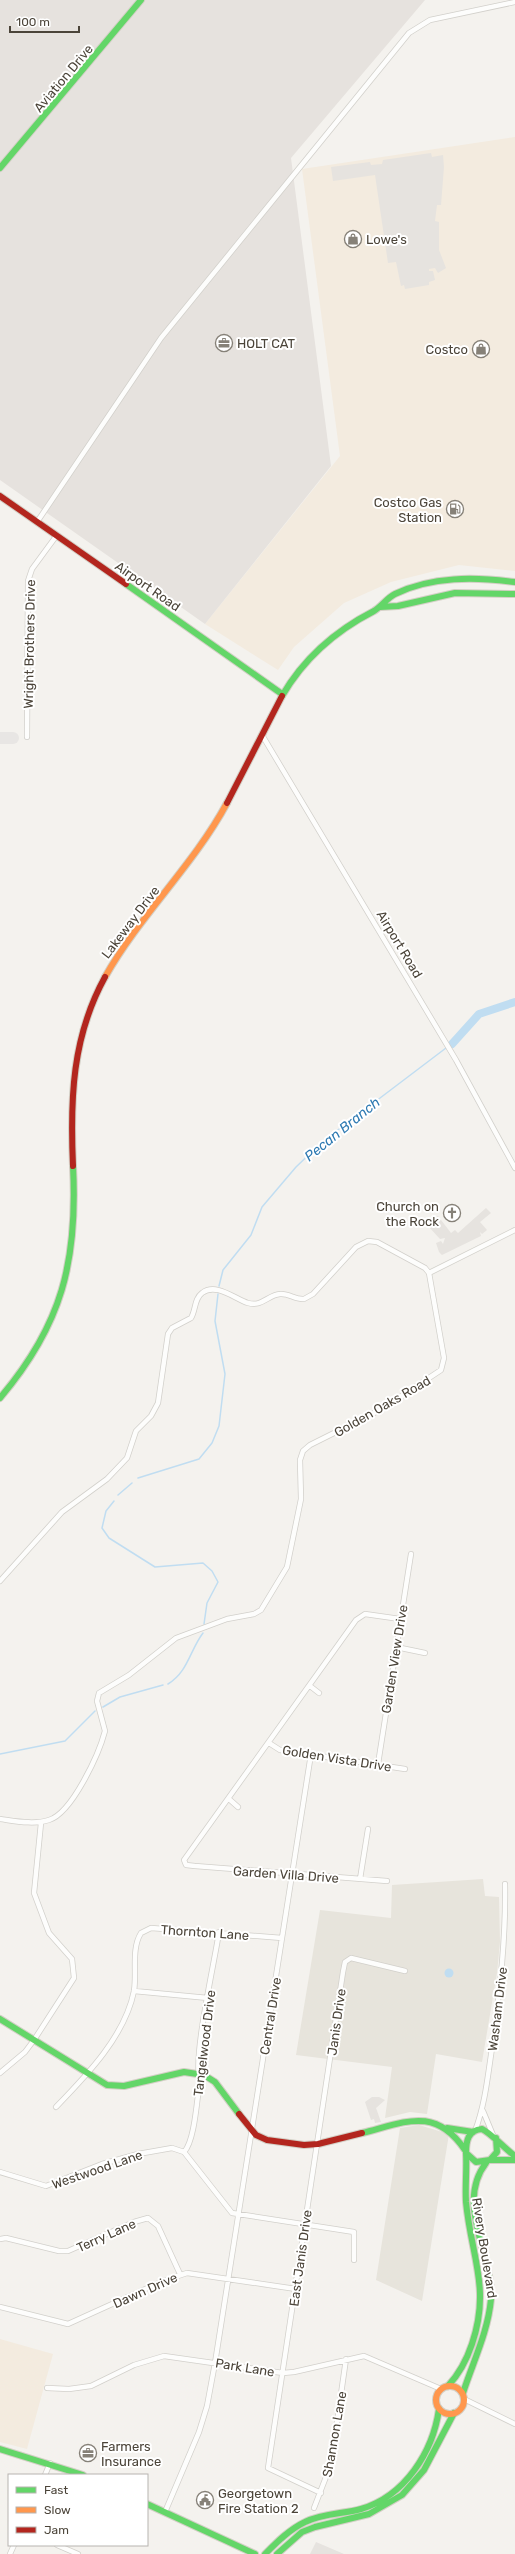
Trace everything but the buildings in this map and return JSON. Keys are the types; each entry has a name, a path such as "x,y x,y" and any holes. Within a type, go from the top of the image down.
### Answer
{"street":[{"name":"Aviation Drive","path":"0,168 141,0"},
{"path":"37,522 161,338 408,33 430,20 474,9 515,2"},
{"name":"Airport Road","path":"0,496 282,694"},
{"name":"Wright Brothers Drive","path":"27,738 28,581 32,569 57,535"},
{"name":"Lakeway Drive","path":"0,1398 20,1373 46,1330 67,1272 75,1217 71,1134 72,1080 78,1048 88,1016 113,961 196,853 214,826 282,694 305,663 327,641 352,622 380,607 393,595 430,584 481,579 515,582"},
{"name":"Lakeway Drive","path":"380,607 398,606 455,593 482,591 515,594"},
{"name":"Airport Road","path":"262,734 456,1060 515,1168"},
{"path":"0,1581 62,1512 94,1489 123,1463 129,1452 136,1432 151,1416 158,1403 165,1345 169,1331 190,1318 200,1295 212,1290 224,1292 252,1304 263,1302 279,1294 300,1300 308,1298 356,1247 368,1241 377,1242 407,1256 422,1265 429,1273 515,1230"},
{"name":"Golden Oaks Road","path":"41,1823 55,1818 71,1802 104,1738 105,1728 97,1699 99,1693 121,1681 176,1638 227,1619 251,1615 260,1610 283,1577 290,1559 301,1499 300,1460 303,1451 310,1445 382,1409 441,1370 444,1358 429,1273"},
{"name":"Garden View Drive","path":"378,1764 411,1554"},
{"path":"238,1807 229,1799 361,1616 370,1614 400,1619"},
{"path":"396,1647 425,1653"},
{"path":"310,1686 318,1693"},
{"name":"Golden Vista Drive","path":"269,1743 280,1750 405,1769"},
{"name":"Central Drive","path":"165,2512 201,2426 215,2363 311,1754"},
{"name":"Garden Villa Drive","path":"229,1799 189,1852 184,1860 186,1865 291,1875 387,1881"},
{"path":"0,1819 41,1823 34,1893 49,1934 69,1955 74,1969 70,1988 34,2040 25,2052 0,2073"},
{"path":"360,1879 368,1829"},
{"name":"Washam Drive","path":"474,2132 483,2111 506,1934 504,1884"},
{"name":"Thornton Lane","path":"56,2107 87,2075 120,2028 134,1991 136,1946 141,1933 151,1928 282,1938"},
{"name":"Tangelwood Drive","path":"184,2152 189,2148 200,2080 198,2073 219,1932"},
{"name":"Janis Drive","path":"318,2144 345,1962 351,1958 356,1958 405,1971"},
{"path":"134,1991 208,1998"},
{"path":"0,2019 87,2075 107,2085 124,2086 184,2072 198,2073 215,2082 251,2130 256,2135 267,2140 304,2145 318,2144 418,2120 431,2122 447,2128 474,2132 485,2130 495,2137 497,2152 488,2162"},
{"path":"483,2111 495,2137 505,2150 515,2156"},
{"path":"447,2128 465,2152 476,2162 515,2160"},
{"path":"465,2152 466,2140 474,2132"},
{"name":"East Janis Drive","path":"318,2144 304,2224 296,2289 268,2468 321,2493"},
{"name":"Westwood Lane","path":"0,2172 46,2186 102,2164 138,2154 172,2148 184,2152"},
{"path":"184,2152 227,2209 238,2214 354,2232 354,2260"},
{"name":"Rivery Boulevard","path":"448,2386 465,2364 480,2325 483,2289 466,2197 465,2152"},
{"name":"Rivery Boulevard","path":"463,2396 488,2326 492,2302 477,2217 475,2181 478,2170 488,2162"},
{"path":"469,2218 477,2217"},
{"name":"Terry Lane","path":"0,2238 6,2238 59,2251 68,2251 134,2222 148,2218 158,2226 180,2274"},
{"path":"479,2271 487,2269"},
{"name":"Dawn Drive","path":"0,2307 56,2323 73,2323 180,2274 229,2279 296,2289"},
{"path":"480,2325 488,2326"},
{"name":"Park Lane","path":"47,2388 69,2389 91,2386 134,2365 164,2356 283,2373 294,2372 358,2356 373,2358 441,2389"},
{"name":"Shannon Lane","path":"314,2508 331,2464 346,2359"},
{"path":"265,2554 288,2532 306,2521 368,2506 392,2493 411,2475 424,2456 438,2423 439,2409 436,2399 441,2389 448,2386 458,2388 463,2396 515,2424"},
{"path":"277,2554 291,2540 311,2527 370,2514 383,2508 407,2492 429,2464 454,2413 460,2409 463,2396"},
{"path":"439,2409 448,2413 454,2413"},
{"path":"0,2449 50,2463 80,2474"},
{"path":"45,2474 50,2463"},
{"path":"148,2504 256,2554"},
{"path":"59,2546 78,2554"}],"shaded area":[{"path":"0,0 425,0 291,158 331,466 205,624 0,480"},
{"path":"515,137 515,571 459,565 391,582 344,603 294,647 278,670 205,624 340,456 302,169"},
{"path":"431,153 432,157 443,155 444,167 441,205 437,205 435,221 439,222 439,250 446,268 438,273 435,268 429,269 429,271 433,271 435,280 429,282 429,285 405,289 404,285 401,286 396,262 388,263 375,175 333,181 331,167 370,162 371,165 382,164 383,160"},
{"path":"486,1208 491,1213 480,1222 487,1230 482,1234 480,1232 481,1236 442,1255 439,1252 436,1243 441,1241 443,1244 445,1238 440,1239 429,1227 432,1224 429,1220 438,1216 451,1233 455,1230 458,1233"},
{"path":"483,1879 485,1896 499,1897 500,1942 497,1973 482,2062 436,2054 427,2114 410,2112 385,2118 392,2067 296,2055 320,1910 391,1918 392,1885"},
{"path":"372,2097 379,2097 385,2100 376,2108 381,2122 375,2123 374,2119 371,2120 365,2102"},
{"path":"419,2125 449,2134 422,2301 376,2280 400,2128"},
{"path":"0,2339 53,2354 27,2449 0,2442"},
{"path":"316,2542 344,2554 310,2554"}],"water":[{"path":"449,1968 454,1973 449,1978 444,1973"}],"waterway":[{"name":"Pecan Branch","path":"452,1044 479,1014 515,1002"},
{"name":"Pecan Branch","path":"219,1286 223,1270 251,1235 262,1207 296,1167 322,1142 446,1048"},
{"name":"Pecan Branch","path":"138,1478 199,1459 212,1443 219,1426 225,1374 215,1321 218,1294"},
{"name":"Pecan Branch","path":"118,1495 132,1483"},
{"name":"Pecan Branch","path":"114,1501 106,1511 102,1528 109,1538 155,1567 203,1563 212,1571 218,1582 207,1603 204,1624"},
{"name":"Pecan Branch","path":"168,1684 180,1673 203,1633"},
{"name":"Pecan Branch","path":"103,1707 120,1697 163,1685"},
{"name":"Pecan Branch","path":"0,1754 65,1741 95,1711"}],"taxiway":[{"path":"0,738 13,738"}],"traffic: fast":[{"path":"0,168 141,0"},
{"path":"282,696 300,670 322,647 346,627 377,609 395,594 424,584 454,579 485,579 515,582"},
{"path":"126,584 282,694"},
{"path":"380,607 398,606 455,593 515,594"},
{"path":"0,1398 21,1371 38,1344 52,1318 62,1290 72,1232 74,1200 73,1166"},
{"path":"0,2019 107,2085 124,2086 184,2072 204,2075 215,2082 239,2114"},
{"path":"362,2133 406,2122 431,2122 442,2127 454,2136 465,2150"},
{"path":"447,2128 473,2132"},
{"path":"496,2138 497,2152 490,2160 476,2162 466,2153 467,2140 474,2131 482,2129 494,2137 498,2141 515,2156"},
{"path":"448,2386 459,2371 470,2350 480,2306 478,2272 468,2221 466,2202 466,2153"},
{"path":"490,2160 515,2160"},
{"path":"463,2393 487,2323 491,2299 487,2265 474,2212 474,2195 477,2179 486,2163"},
{"path":"265,2554 279,2540 305,2522 326,2515 361,2509 377,2503 391,2494 414,2470 423,2456 436,2425 439,2409"},
{"path":"277,2554 302,2532 315,2527 369,2514 402,2495 424,2470 454,2413"},
{"path":"0,2449 80,2474"},
{"path":"148,2504 255,2554"}],"traffic: slow":[{"path":"105,977 134,933 199,848 227,803"},
{"path":"450,2386 460,2390 464,2400 460,2410 450,2414 440,2410 436,2400 440,2390 450,2386"}],"traffic: jam":[{"path":"0,496 126,584"},
{"path":"227,803 282,696"},
{"path":"73,1166 72,1117 76,1069 86,1022 105,977"},
{"path":"239,2114 256,2135 267,2140 304,2145 318,2144 362,2133"}],"place":[{"name":"Lowe's","path":"353,239"},
{"name":"HOLT CAT","path":"224,343"},
{"name":"Costco","path":"481,349"},
{"name":"Costco Gas Station","path":"455,509"},
{"name":"Church on the Rock","path":"452,1213"},
{"name":"Farmers Insurance","path":"88,2453"},
{"name":"Georgetown Fire Station 2","path":"205,2500"}]}
